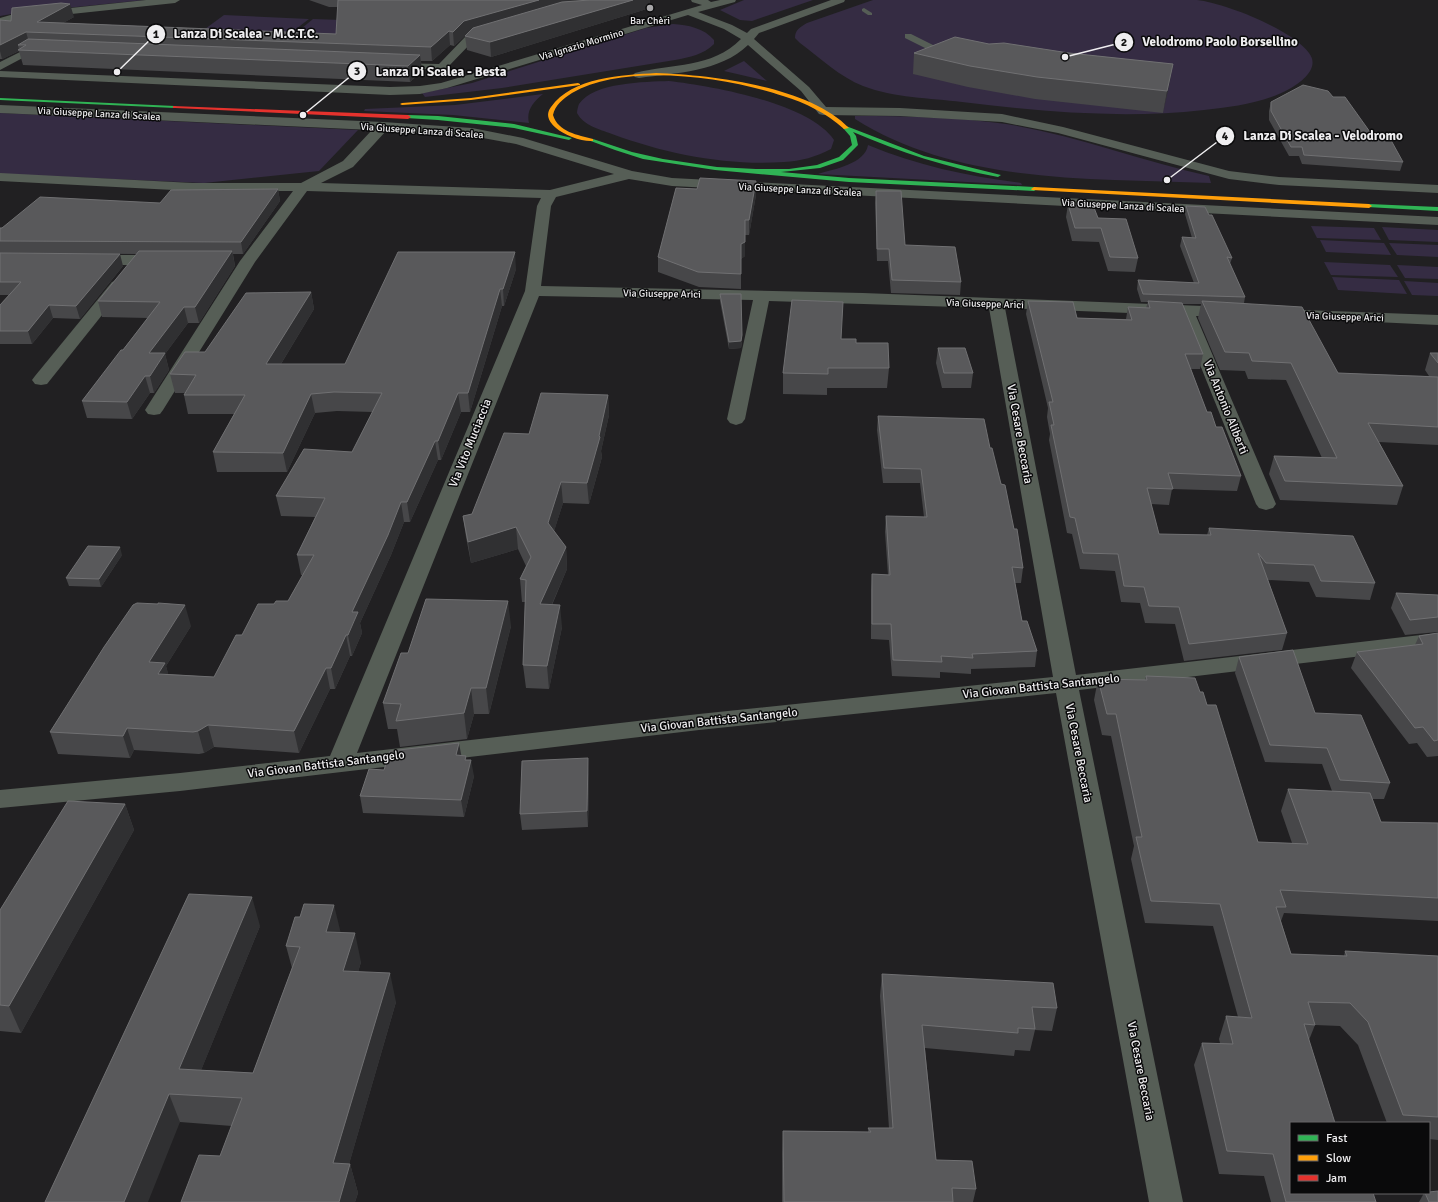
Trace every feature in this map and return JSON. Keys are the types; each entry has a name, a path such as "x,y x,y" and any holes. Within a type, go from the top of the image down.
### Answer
{"street":[{"path":"0,21 14,17 175,0"},
{"path":"696,0 704,2 710,6"},
{"name":"Via Ignazio Mormino","path":"474,78 731,0"},
{"path":"688,12 728,26 750,28 778,21 840,0"},
{"path":"778,21 755,31 746,38 735,51 721,60 694,66 601,81 576,88 565,94 553,106 550,116 556,125 565,130 615,149 664,162 715,168 782,172 821,166 842,159 853,149 856,141 849,129"},
{"path":"728,26 746,38 805,89 822,111"},
{"path":"442,67 470,38 501,29"},
{"path":"0,67 30,50 62,51"},
{"path":"379,65 442,67 474,78"},
{"path":"0,74 390,92 420,90 474,78"},
{"path":"639,75 685,74 733,82 783,96 822,111 849,129 898,150 927,160 968,170 1008,177"},
{"name":"Via Giuseppe Lanza di Scalea","path":"390,104 471,99 601,81"},
{"name":"Via Giuseppe Lanza di Scalea","path":"0,99 449,119 492,123 536,130 615,149"},
{"name":"Via Giuseppe Lanza di Scalea","path":"0,109 452,130 494,135 630,175 693,184 1438,221"},
{"path":"822,111 900,112 1002,118 1059,130 1229,175 1336,189 1438,189"},
{"path":"154,410 248,261 303,187 348,164 383,126"},
{"name":"Via Giuseppe Lanza di Scalea","path":"715,168 849,180 1438,209"},
{"path":"0,177 193,187 303,187 550,194 630,175"},
{"name":"Via Giuseppe Lanza di Scalea","path":"1037,180 1286,192"},
{"name":"Via Vito Muciaccia","path":"340,763 533,291 544,206 550,194"},
{"path":"1408,198 1438,200"},
{"path":"77,260 178,260"},
{"path":"41,380 138,260"},
{"path":"233,260 248,261"},
{"name":"Via Giuseppe Arici","path":"533,291 762,295 1241,312"},
{"path":"736,418 762,295"},
{"name":"Via Cesare Beccaria","path":"996,303 1066,684 1166,1202"},
{"name":"Via Antonio Aliberti","path":"1186,310 1266,504"},
{"name":"Via Giuseppe Arici","path":"1265,313 1438,320"},
{"name":"Via Giovan Battista Santangelo","path":"0,799 180,782 854,706 1066,684 1438,640"}],"lane":[{"path":"908,36 930,47 959,55"}],"shaded area":[{"path":"0,0 145,0 0,16"},
{"path":"744,0 813,0 752,21 740,20 720,10"},
{"path":"873,0 1197,0 1224,6 1241,12 1289,35 1301,44 1309,53 1313,63 1309,73 1300,82 1281,93 1260,101 1237,106 1174,113 1083,113 992,106 912,97 875,90 846,78 830,67 795,38 798,29 807,23"},
{"path":"224,15 309,19 292,32 205,29"},
{"path":"313,19 399,22 384,36 296,33"},
{"path":"673,24 690,26 701,30 714,40 714,44 701,53 691,57 675,60 502,88 425,97 422,93 472,83 646,28"},
{"path":"744,61 767,81 724,71"},
{"path":"669,81 734,92 782,106 804,116 821,127 834,140 831,149 802,160 762,163 697,157 675,153 602,130 588,124 577,113 579,104 586,97 596,91 608,87 634,83"},
{"path":"543,94 536,100 529,111 529,123 453,115 364,111 365,109 455,105"},
{"path":"0,113 358,130 319,171 204,183 0,174"},
{"path":"855,116 950,118 1006,124 1083,141 1209,176 1211,183 1074,178 1028,174 982,167 938,156 896,140 855,119"},
{"path":"868,145 906,159 943,169 1021,183 1022,185 818,174 840,168 855,161 866,151"},
{"path":"1311,226 1374,228 1381,240 1317,238"},
{"path":"1382,227 1438,230 1438,242 1389,240"},
{"path":"1320,240 1384,243 1391,255 1326,252"},
{"path":"1389,243 1438,245 1438,257 1397,255"},
{"path":"1324,262 1390,265 1398,277 1331,275"},
{"path":"1397,265 1438,267 1438,279 1405,278"},
{"path":"1332,277 1399,280 1407,294 1338,290"},
{"path":"1404,281 1438,283 1438,296 1412,295"}],"building":[{"path":"338,0 539,0 464,21 453,32 449,31 431,47 26,32 0,45 0,20 11,21 12,8 61,3 70,4 37,22 336,34"},
{"path":"590,0 633,0 490,42 465,36 473,28 562,2"},
{"path":"955,37 989,44 1004,43 1069,53 1173,64 1167,91 1037,77 970,66 914,53"},
{"path":"28,39 420,55 408,66 18,50 26,45 18,45"},
{"path":"1303,85 1328,91 1333,97 1345,97 1370,132 1387,133 1403,162 1304,155 1302,147 1291,147 1271,111 1271,102"},
{"path":"700,178 756,181 749,220 745,220 745,242 741,244 741,274 698,272 658,257 676,188 697,189"},
{"path":"278,189 241,242 0,241 0,228 2,228 40,197 160,203 171,190"},
{"path":"876,191 901,191 905,245 955,247 961,282 892,280 889,249 877,249"},
{"path":"1068,204 1093,205 1098,218 1126,219 1138,258 1110,257 1101,228 1075,228"},
{"path":"1186,206 1205,207 1209,215 1212,215 1232,258 1227,257 1245,297 1143,294 1138,280 1199,283 1182,237 1196,238"},
{"path":"139,251 232,251 195,307 184,307 149,353 165,353 150,376 145,376 127,402 82,401 160,302 98,301"},
{"path":"398,252 515,252 503,289 500,289 468,393 458,393 438,441 435,441 407,502 401,502 388,535 352,612 358,612 348,635 346,635 331,668 326,668 294,731 208,725 198,731 193,732 127,728 123,736 50,732 104,647 133,605 137,603 158,603 185,605 149,662 165,663 158,674 214,677 236,635 242,635 258,604 274,604 276,601 288,601 314,555 297,555 325,498 276,496 304,449 352,452 382,393 334,392 311,394 283,453 213,452 245,395 184,395 196,375 170,374 185,352 205,352 246,293 311,292 266,364 345,364"},
{"path":"0,253 120,254 76,306 49,305 28,331 0,331 0,305 21,282 0,282"},
{"path":"720,294 741,294 741,341 729,342"},
{"path":"792,300 843,302 841,339 856,339 856,343 888,343 889,368 828,368 828,374 783,373"},
{"path":"1028,301 1073,302 1077,318 1132,320 1128,307 1150,308 1148,301 1182,303 1203,354 1185,354 1207,412 1211,412 1216,427 1222,427 1241,476 1168,473 1173,489 1147,488 1159,534 1211,535 1209,528 1353,536 1375,583 1321,581 1314,565 1266,563 1258,553 1287,633 1189,644 1179,607 1149,606 1144,587 1124,586 1118,554 1083,553 1075,518 1070,517 1051,425 1054,425 1049,402 1053,402"},
{"path":"1202,301 1302,307 1338,373 1438,377 1438,427 1368,423 1403,486 1285,481 1274,456 1337,458 1291,363 1252,361 1249,353 1225,352"},
{"path":"938,348 965,348 973,373 944,373"},
{"path":"1430,353 1438,353 1438,363"},
{"path":"541,393 608,395 600,437 587,483 561,482 548,523 566,547 540,604 560,605 547,666 523,665 526,580 520,579 531,557 516,527 468,542 463,516 472,514 504,433 529,434"},
{"path":"878,416 984,419 990,448 992,448 1001,484 1005,485 1014,529 1017,529 1023,568 1012,567 1022,621 1027,621 1037,651 972,654 973,658 941,656 942,662 893,660 891,624 872,624 872,574 890,575 886,516 927,517 921,469 884,468"},
{"path":"88,546 120,547 99,579 66,578"},
{"path":"1396,593 1438,595 1438,617 1410,620"},
{"path":"426,599 508,601 486,688 471,688 464,713 396,721 401,704 383,703 401,653 408,653"},
{"path":"1438,633 1438,740 1434,741 1423,727 1415,728 1357,652 1423,644 1419,636"},
{"path":"1293,650 1315,713 1361,715 1390,783 1340,780 1327,748 1270,745 1239,657"},
{"path":"1146,676 1195,678 1200,692 1203,692 1207,705 1216,705 1258,842 1308,844 1288,789 1370,793 1381,822 1438,823 1438,898 1280,890 1286,907 1276,907 1291,954 1347,956 1345,951 1438,956 1438,1117 1403,1115 1368,1022 1350,1003 1308,1002 1315,1025 1304,1024 1335,1122 1290,1122 1290,1194 1373,1194 1376,1202 1286,1202 1273,1154 1227,1151 1202,1043 1233,1044 1226,1016 1252,1018 1220,904 1151,901 1136,837 1142,837 1116,714 1107,714 1098,679 1147,680"},
{"path":"459,743 456,755 466,756 465,760 471,760 461,800 360,796 369,769 384,770 390,751"},
{"path":"588,758 587,811 520,814 522,761"},
{"path":"68,801 125,804 9,1006 0,1005 0,910"},
{"path":"189,894 252,897 179,1069 253,1073 300,947 286,946 295,917 300,917 304,904 334,905 326,932 355,933 343,971 390,973 333,1163 350,1164 339,1202 181,1202 199,1155 220,1156 242,1098 169,1094 124,1202 45,1202"},
{"path":"882,974 1053,983 1057,1008 1032,1007 1035,1029 1018,1028 1018,1033 922,1025 936,1160 972,1161 976,1189 952,1188 953,1202 784,1202 783,1131 871,1132 868,1128 893,1128"},
{"path":"1438,1191 1438,1202 1429,1202 1425,1194 1430,1194 1430,1192"}],"traffic: fast":[{"path":"0,99 175,107"},
{"path":"408,117 438,118 514,126 569,138"},
{"path":"591,140 636,155 663,161 722,169 789,171 818,167 841,159 855,145 853,136 846,128"},
{"path":"849,129 922,157 979,172 998,175"},
{"path":"715,168 849,180 1034,189"},
{"path":"1369,206 1438,209"}],"traffic: slow":[{"path":"656,74 701,77 757,87 810,104 831,115 846,128"},
{"path":"591,140 570,134 555,125 550,115 555,104 561,98 575,90 594,82 621,77 656,74"},
{"path":"402,104 471,99 578,84"},
{"path":"1034,189 1369,206"}],"traffic: jam":[{"path":"175,107 408,117"}],"place":[{"name":"Bar Chèri","path":"650,8"},
{"name":"Velodromo Paolo Borsellino","path":"1065,57"},
{"name":"Lanza Di Scalea - M.C.T.C.","path":"117,72"},
{"name":"Lanza Di Scalea - Besta","path":"303,115"},
{"name":"Lanza Di Scalea - Velodromo","path":"1167,180"}]}
